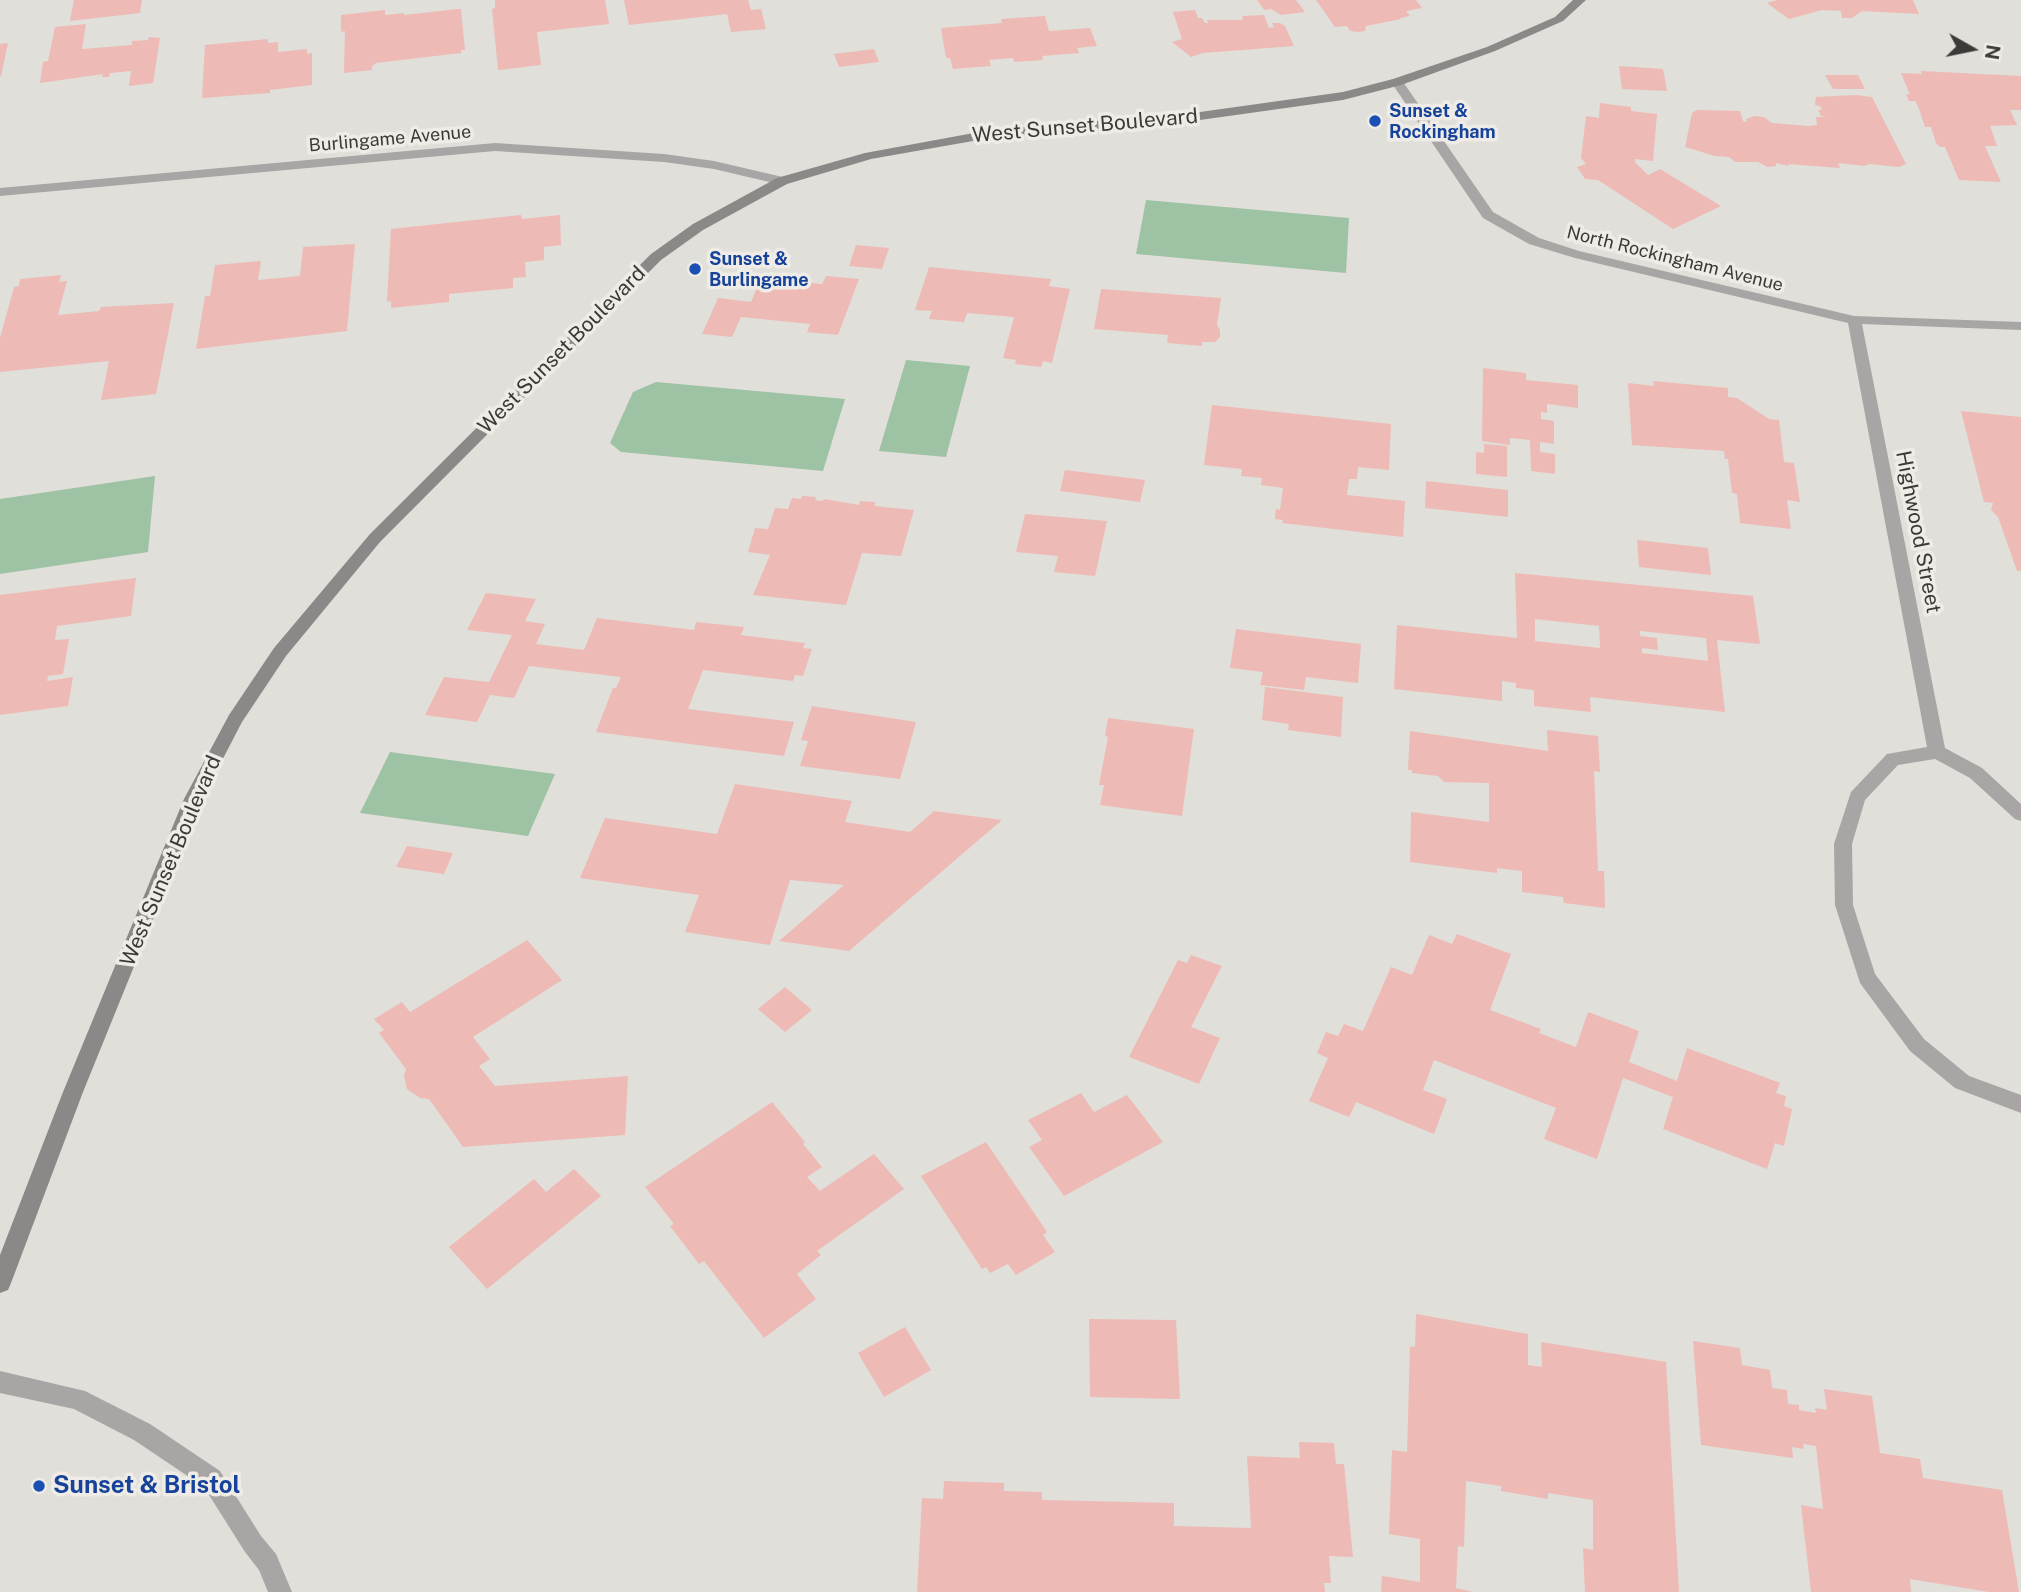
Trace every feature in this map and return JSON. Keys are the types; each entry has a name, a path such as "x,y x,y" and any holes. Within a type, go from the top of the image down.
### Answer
{"main road":[{"name":"West Sunset Boulevard","path":"0,1283 73,1092 193,799 235,719 280,652 375,538 656,257 698,227 782,181 869,156 1018,130 1200,116 1343,96 1397,82 1491,49 1559,19 1580,0"}],"street":[{"name":"North Rockingham Avenue","path":"1397,82 1488,215 1534,241 1575,254 1854,320 2021,326"},
{"name":"Burlingame Avenue","path":"0,192 495,147 664,158 714,165 782,181"},
{"name":"Highwood Street","path":"1854,320 1937,752"},
{"path":"2021,814 1976,773 1937,752 1893,759 1857,797 1843,844 1844,905 1867,977 1917,1045 1962,1082 2021,1104"},
{"path":"0,1382 77,1399 142,1432 212,1479 253,1544 268,1562 280,1592"}],"green space":[{"path":"1146,200 1349,218 1346,273 1136,254"},
{"path":"906,360 970,366 946,457 879,451"},
{"path":"656,382 845,399 823,471 621,452 610,443 633,392"},
{"path":"155,476 148,552 0,574 0,499"},
{"path":"390,752 555,774 528,836 360,813"}],"building":[{"path":"74,0 142,0 140,13 70,21"},
{"path":"495,0 605,0 609,24 537,32 541,65 498,70 492,9 495,8"},
{"path":"624,0 748,0 751,10 761,9 766,29 731,32 727,14 629,25"},
{"path":"1257,0 1296,0 1305,12 1281,15 1271,9 1264,10"},
{"path":"1316,0 1416,0 1422,8 1406,11 1410,16 1366,26 1365,31 1357,32 1350,31 1347,26 1335,27"},
{"path":"1777,0 1913,0 1919,14 1862,11 1852,18 1842,18 1841,11 1822,10 1789,19 1767,3"},
{"path":"461,9 465,50 461,50 461,53 376,63 372,70 344,73 345,31 341,32 341,15 385,10 385,15 404,15"},
{"path":"1195,10 1198,18 1202,18 1205,23 1208,23 1207,20 1243,20 1242,16 1264,15 1269,28 1274,27 1272,23 1285,26 1294,46 1203,53 1191,57 1172,42 1182,39 1173,12"},
{"path":"1045,16 1049,31 1090,28 1097,46 1077,48 1079,53 1042,56 1043,60 989,60 991,66 953,69 950,58 946,58 941,28"},
{"path":"86,24 82,49 132,45 132,41 148,40 149,37 160,38 153,83 129,86 131,71 110,73 109,77 102,77 103,74 40,83 43,62 48,61 55,27"},
{"path":"268,39 268,43 278,42 278,52 307,49 307,54 312,53 312,85 270,90 270,93 202,98 205,45"},
{"path":"8,43 1,76 0,76 0,44"},
{"path":"874,49 879,62 839,67 834,54"},
{"path":"1619,66 1663,69 1667,91 1622,89"},
{"path":"1921,71 2021,76 2021,110 2010,110 2017,125 1990,126 1997,146 1985,146 2001,182 1959,180 1945,147 1936,143 1931,127 1925,127 1918,106 1915,101 1909,101 1906,94 1910,95 1901,73 1922,74"},
{"path":"1825,75 1858,75 1865,89 1833,89"},
{"path":"1816,97 1872,97 1906,164 1899,167 1838,163 1840,168 1776,163 1776,166 1768,167 1758,162 1735,162 1729,157 1715,156 1685,147 1692,113 1697,110 1740,111 1743,121 1747,122 1746,119 1754,116 1764,117 1772,123 1808,126 1817,125 1816,117 1826,117 1821,116 1818,110 1822,110 1820,106 1815,105"},
{"path":"1600,103 1657,114 1653,161 1635,159 1635,162 1648,175 1660,169 1721,206 1673,229 1598,180 1585,179 1577,167 1586,164 1581,158 1586,116 1599,118"},
{"path":"521,215 522,219 560,215 561,245 544,247 544,260 525,262 526,277 513,278 513,288 449,294 449,302 391,308 391,301 387,302 391,229"},
{"path":"355,244 347,331 196,349 205,296 210,296 215,265 261,261 258,280 300,276 303,247"},
{"path":"856,245 889,248 882,269 849,266"},
{"path":"929,267 1051,279 1049,286 1070,289 1052,363 1043,361 1041,367 1015,364 1016,360 1003,358 1014,317 967,313 964,322 929,319 932,311 915,310"},
{"path":"61,275 59,282 67,281 58,315 99,311 101,307 174,303 156,394 101,400 109,361 0,372 0,338 14,287 19,286 20,279"},
{"path":"826,276 859,279 838,335 807,332 810,324 741,317 732,337 702,334 718,298 751,302 761,278 822,284"},
{"path":"1101,289 1221,298 1217,325 1220,337 1215,342 1202,342 1202,346 1167,343 1168,335 1094,329"},
{"path":"1483,368 1526,373 1526,380 1578,385 1578,408 1547,404 1547,413 1541,412 1541,419 1554,421 1554,444 1540,442 1540,452 1555,454 1555,474 1531,471 1530,440 1510,438 1510,445 1482,441"},
{"path":"1653,381 1728,388 1728,397 1737,398 1769,419 1779,420 1784,462 1794,463 1800,502 1787,500 1791,529 1740,523 1737,494 1732,493 1728,459 1725,459 1724,451 1632,445 1628,383 1654,386"},
{"path":"1212,405 1391,424 1389,470 1358,467 1357,479 1349,479 1347,495 1405,501 1403,537 1282,523 1283,520 1275,519 1276,509 1280,510 1283,488 1261,485 1262,478 1241,476 1242,469 1204,465"},
{"path":"1961,411 2021,417 2021,571 2017,571 1998,517 1991,510 1993,503 1984,502"},
{"path":"1484,444 1507,446 1507,477 1476,474 1476,452 1484,453"},
{"path":"1065,470 1145,480 1140,502 1060,491"},
{"path":"1426,481 1508,490 1508,517 1425,508"},
{"path":"802,496 859,505 860,501 875,502 875,506 914,510 901,556 862,553 846,605 753,595 770,555 748,552 755,528 768,529 775,508 788,509 792,498 801,499"},
{"path":"1025,514 1107,521 1095,576 1054,572 1058,556 1016,552"},
{"path":"1637,540 1708,548 1711,575 1639,567"},
{"path":"1515,573 1753,596 1760,644 1717,640 1725,712 1590,697 1591,712 1534,706 1534,690 1516,688 1516,683 1502,681 1502,701 1394,689 1397,625 1517,638","holes":["1535,619 1599,626 1600,648 1535,641","1640,631 1706,638 1708,661 1642,653 1642,648 1658,650 1657,638 1640,636"]},
{"path":"136,578 131,616 57,626 55,640 69,639 63,674 48,676 47,681 73,677 68,706 0,715 0,595"},
{"path":"486,593 536,599 525,621 545,624 536,644 584,650 597,618 694,630 696,622 744,627 741,635 805,643 803,648 812,649 803,676 795,675 793,681 703,670 688,709 794,722 784,756 596,732 613,688 616,688 621,677 529,666 514,698 490,695 477,722 425,715 444,677 489,682 512,635 467,630"},
{"path":"1236,629 1361,644 1358,683 1306,677 1304,690 1260,685 1263,672 1230,668"},
{"path":"1265,687 1343,697 1341,737 1288,730 1289,724 1262,720"},
{"path":"812,706 916,722 900,779 800,766 808,741 801,740"},
{"path":"1108,718 1194,729 1182,816 1100,805 1104,785 1099,785 1108,737 1105,736"},
{"path":"1547,730 1598,736 1600,772 1594,771 1598,871 1604,871 1605,908 1564,903 1563,897 1522,892 1522,871 1497,868 1497,873 1410,862 1411,812 1489,822 1489,783 1444,782 1438,776 1412,773 1412,770 1408,770 1410,731 1548,751"},
{"path":"735,784 852,801 845,822 910,832 934,811 1002,820 849,951 779,941 844,885 790,880 770,945 685,932 699,895 580,878 605,818 717,834"},
{"path":"407,846 453,853 444,874 396,867"},
{"path":"1457,934 1511,954 1490,1010 1541,1029 1539,1033 1576,1047 1588,1012 1639,1031 1629,1062 1677,1081 1687,1048 1780,1083 1776,1093 1786,1096 1784,1106 1792,1109 1784,1146 1775,1143 1767,1169 1663,1129 1673,1097 1623,1078 1597,1159 1544,1139 1556,1108 1434,1060 1423,1090 1447,1099 1434,1134 1356,1102 1349,1117 1309,1101 1328,1058 1317,1053 1326,1032 1338,1036 1344,1024 1363,1031 1391,967 1412,975 1429,935 1452,944"},
{"path":"527,940 562,980 473,1037 490,1059 479,1066 495,1086 628,1076 625,1135 463,1147 429,1099 420,1098 407,1089 404,1076 406,1069 379,1033 384,1030 374,1019 402,1002 410,1012"},
{"path":"1191,955 1222,966 1191,1027 1220,1038 1199,1084 1129,1057 1178,960 1187,963"},
{"path":"785,987 812,1010 785,1032 758,1009"},
{"path":"1081,1093 1094,1112 1127,1095 1163,1142 1064,1196 1029,1147 1042,1140 1028,1120"},
{"path":"772,1102 822,1167 807,1177 820,1191 874,1154 904,1189 817,1251 821,1255 797,1274 816,1299 764,1338 704,1261 699,1264 670,1226 674,1224 645,1187"},
{"path":"986,1142 1047,1232 1043,1235 1055,1252 1016,1275 1008,1264 990,1273 986,1267 982,1269 921,1176"},
{"path":"574,1169 601,1196 487,1289 449,1247 534,1179 546,1192"},
{"path":"1416,1314 1528,1334 1528,1365 1542,1367 1541,1342 1666,1362 1679,1592 1585,1592 1583,1548 1593,1550 1593,1500 1548,1493 1548,1499 1501,1491 1501,1486 1466,1481 1464,1547 1458,1546 1456,1588 1473,1592 1381,1592 1382,1576 1420,1582 1420,1539 1389,1534 1392,1450 1407,1452 1410,1346 1415,1347"},
{"path":"1089,1319 1176,1320 1180,1399 1090,1397"},
{"path":"905,1327 931,1370 884,1397 858,1353"},
{"path":"1693,1341 1740,1348 1742,1365 1770,1370 1772,1388 1787,1390 1788,1404 1799,1405 1799,1410 1816,1413 1815,1408 1827,1410 1824,1389 1872,1396 1880,1453 1920,1459 1923,1478 2002,1490 2019,1592 1989,1592 1910,1579 1911,1592 1811,1592 1801,1505 1823,1509 1816,1446 1803,1444 1804,1449 1792,1447 1793,1458 1701,1445"},
{"path":"1299,1442 1334,1443 1336,1464 1344,1464 1353,1557 1329,1556 1331,1583 1324,1583 1325,1592 917,1592 922,1498 943,1499 944,1481 1004,1483 1004,1491 1042,1492 1042,1500 1174,1503 1174,1526 1251,1528 1247,1456 1300,1458"}],"place":[{"name":"Sunset & Rockingham","path":"1375,121"},
{"name":"Sunset & Burlingame","path":"695,269"},
{"name":"Sunset & Bristol","path":"39,1486"}]}
